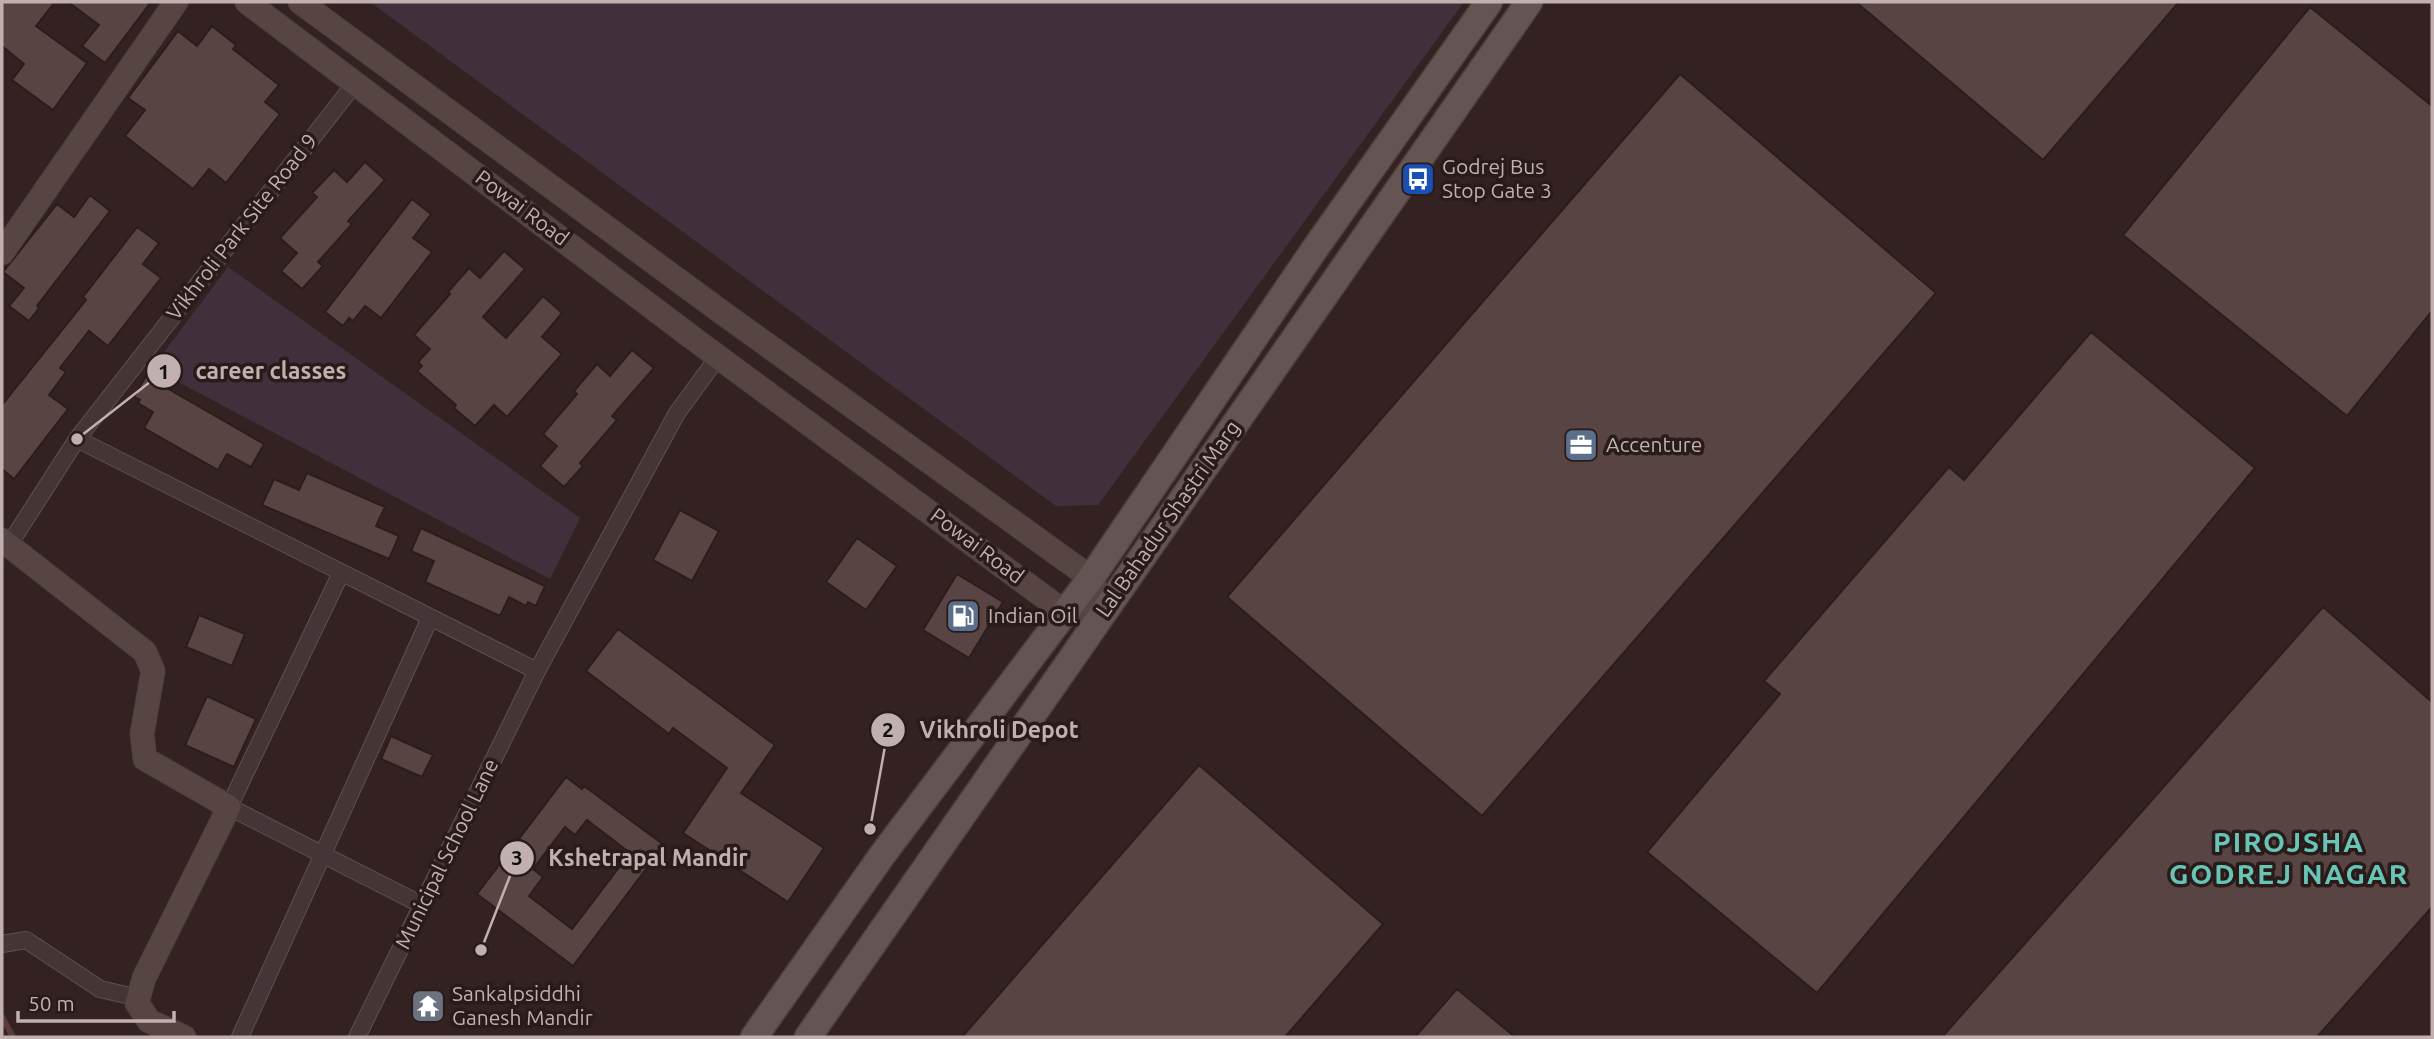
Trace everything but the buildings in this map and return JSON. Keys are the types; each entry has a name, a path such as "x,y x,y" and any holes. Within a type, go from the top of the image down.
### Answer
{"main road":[{"path":"2,253 176,2"},
{"name":"Powai Road","path":"247,2 718,357 1066,612"},
{"name":"Powai Road","path":"300,2 720,311 1091,578"},
{"name":"Lal Bahadur Shastri Marg","path":"754,1037 883,854 1091,578 1314,250 1489,2"},
{"name":"Lal Bahadur Shastri Marg","path":"808,1037 1529,2"},
{"path":"5,542 145,652 153,670 142,734 145,759 229,807 144,978 137,1003 149,1021 184,1037"},
{"path":"1066,612 1105,610 1091,578"},
{"path":"883,854 918,877"}],"street":[{"name":"Vikhroli Park Site Road 9","path":"5,542 77,439 356,82"},
{"name":"Municipal School Lane","path":"357,1037 537,671 677,413 718,357"},
{"path":"77,439 537,671"},
{"path":"341,573 229,807 422,905"},
{"path":"240,1037 430,618"},
{"path":"2,944 26,940 100,989 139,998"}],"shaded area":[{"path":"370,2 1464,2 1098,505 1056,506"},
{"path":"228,267 580,518 550,579 152,368"}],"waterway":[{"path":"2,1017 13,1037"}],"place":[{"name":"Godrej Bus Stop Gate 3","path":"1418,179"},
{"name":"career classes","path":"77,439"},
{"name":"Accenture","path":"1581,445"},
{"name":"Indian Oil","path":"963,616"},
{"name":"Vikhroli Depot","path":"870,829"},
{"name":"Kshetrapal Mandir","path":"481,950"},
{"name":"Sankalpsiddhi Ganesh Mandir","path":"428,1006"}],"district":[{"name":"PIROJSHA GODREJ NAGAR","path":"2289,858"}]}
